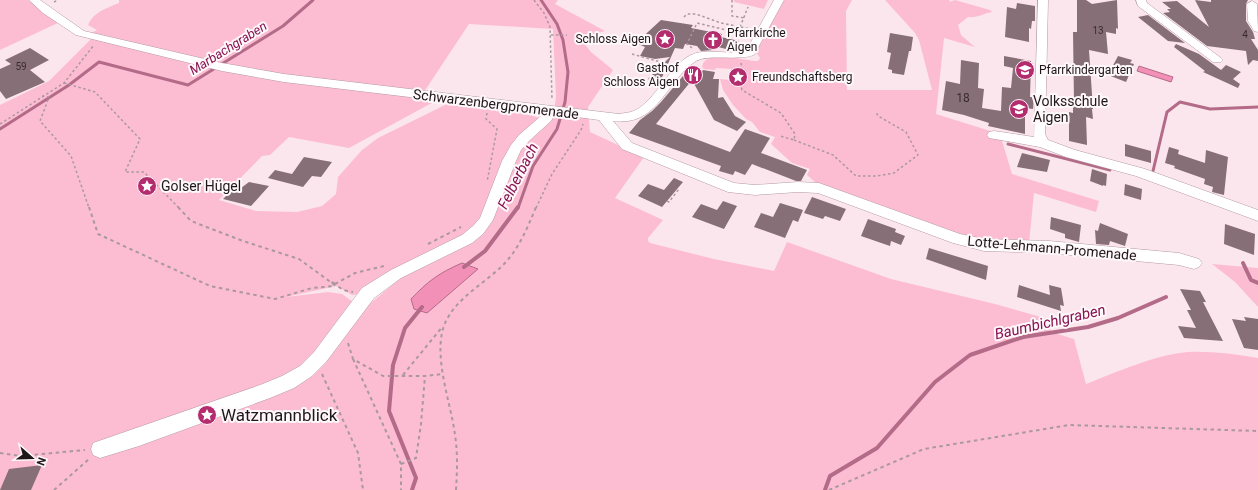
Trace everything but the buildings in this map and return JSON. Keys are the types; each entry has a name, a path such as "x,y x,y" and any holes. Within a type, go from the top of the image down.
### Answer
{"street":[{"name":"Schwarzenbergpromenade","path":"34,0 47,12 75,31 218,65 284,78 559,111 604,118 634,116 642,112 651,104 686,63"},
{"path":"686,63 703,55 746,52 762,32 779,0"},
{"path":"1042,143 1039,134 1043,0"},
{"path":"1141,0 1142,4 1217,60"},
{"path":"1251,3 1253,21 1258,30"},
{"path":"100,448 138,437 275,387 301,374 316,362 366,295 385,281 467,239 478,230 488,215 516,148 527,135 547,118 559,111"},
{"name":"Lotte-Lehmann-Promenade","path":"604,118 620,139 628,146 730,187 754,190 804,187 819,188 975,244 1057,248 1179,259 1194,263"},
{"path":"994,135 1042,143 1071,154 1145,174 1258,216"}],"path":[{"path":"534,0 546,18 551,35 553,89 559,111"},
{"path":"732,0 732,16 745,18"},
{"path":"740,27 745,18 748,7"},
{"path":"684,17 687,14 696,14 762,32"},
{"path":"632,54 651,61 686,63 694,50 688,44 696,23 745,35 749,44 740,80 742,90 781,113 795,134 794,140"},
{"path":"551,35 567,34"},
{"path":"0,124 64,83 94,45 98,37"},
{"path":"64,83 95,92 140,138 125,172 144,172 191,220 243,241 299,259 343,290 366,295"},
{"path":"42,96 49,97 40,121 71,156 98,234 210,286 275,299 312,288 336,285 355,273 385,266"},
{"path":"485,189 497,129 486,119 488,109"},
{"path":"780,136 833,155 856,176 876,176 894,173 918,155 906,132 878,116 876,112"},
{"path":"402,375 444,325 462,300 502,267 514,253 524,234 544,187 581,130 584,115"},
{"path":"667,201 669,202 679,189"},
{"path":"426,245 468,223"},
{"path":"444,325 441,348 443,374 457,442 456,490"},
{"path":"342,327 353,359 401,464 401,490"},
{"path":"353,359 383,376 425,376 443,374"},
{"path":"316,362 358,453 363,490"},
{"path":"401,464 416,458 421,424 425,376"},
{"path":"829,490 924,449 1069,425 1258,431"},
{"path":"0,452 21,456 100,448"},
{"path":"54,490 100,448"}],"shaded area":[{"path":"0,0 27,0 60,22 0,50"},
{"path":"119,0 558,0 555,4 605,31 580,38 591,52 613,70 588,107 590,132 644,157 615,198 663,220 648,238 650,243 714,259 774,271 787,242 891,279 995,304 1048,319 1051,332 1074,339 1086,384 1149,360 1188,352 1232,354 1258,358 1258,490 0,490 0,105 49,81 90,40 91,33 97,30 88,25 93,17 101,11 119,3","holes":["469,24 553,29 556,97 554,112 548,120 525,114 447,104 378,138 362,150 338,177 336,194 322,206 297,212 256,211 219,200 262,156 270,155 289,137 349,148 439,99 304,83 250,75 223,69 424,92","397,281 366,307 353,302 342,294 328,292 286,297 336,286 352,295 372,293"]},
{"path":"734,0 768,0 764,9 734,2"},
{"path":"782,0 852,0 846,11 847,90 932,90 919,40 915,33 885,0 950,0 949,2 955,0 990,10 992,12 968,17 958,25 961,35 975,47 944,38 936,114 1000,134 1012,174 1099,201 1096,212 1034,193 1029,243 967,238 817,184 807,175 810,169 792,163 771,144 775,137 760,132 752,122 746,119 733,105 723,90 720,79 730,80 731,69 716,68 715,70 704,69 702,67 704,61 717,57 758,61 760,58 755,51"},
{"path":"1139,66 1173,77 1171,82 1137,71"},
{"path":"462,263 478,269 427,313 414,309 411,299 417,293 434,278"},
{"path":"1212,264 1258,268 1258,307 1235,282"}],"waterway":[{"name":"Marbachgraben","path":"0,129 69,85 99,62 188,85 283,26 313,0"},
{"name":"Felberbach","path":"518,208 533,166 557,129 565,102 568,72 563,40 557,24 541,0"},
{"name":"Baumbichlgraben","path":"1153,171 1167,112 1180,102 1210,109 1258,107"},
{"name":"Baumbichlgraben","path":"1008,144 1110,170"},
{"name":"Felberbach","path":"464,267 485,251 518,207"},
{"name":"Baumbichlgraben","path":"1243,263 1251,280 1258,283"},
{"name":"Baumbichlgraben","path":"825,490 830,476 877,448 935,382 970,355 1023,337 1088,327 1118,318 1166,297"},
{"name":"Felberbach","path":"412,490 416,478 389,411 393,365 405,328 422,307"}],"place":[{"name":"Schloss Aigen","path":"665,39"},
{"name":"Pfarrkirche Aigen","path":"713,40"},
{"name":"Pfarrkindergarten","path":"1025,70"},
{"name":"Gasthof Schloss Aigen","path":"693,75"},
{"name":"Freundschaftsberg","path":"738,77"},
{"name":"Volksschule Aigen","path":"1019,109"},
{"name":"Golser Hügel","path":"147,186"},
{"name":"Watzmannblick","path":"207,415"}]}
